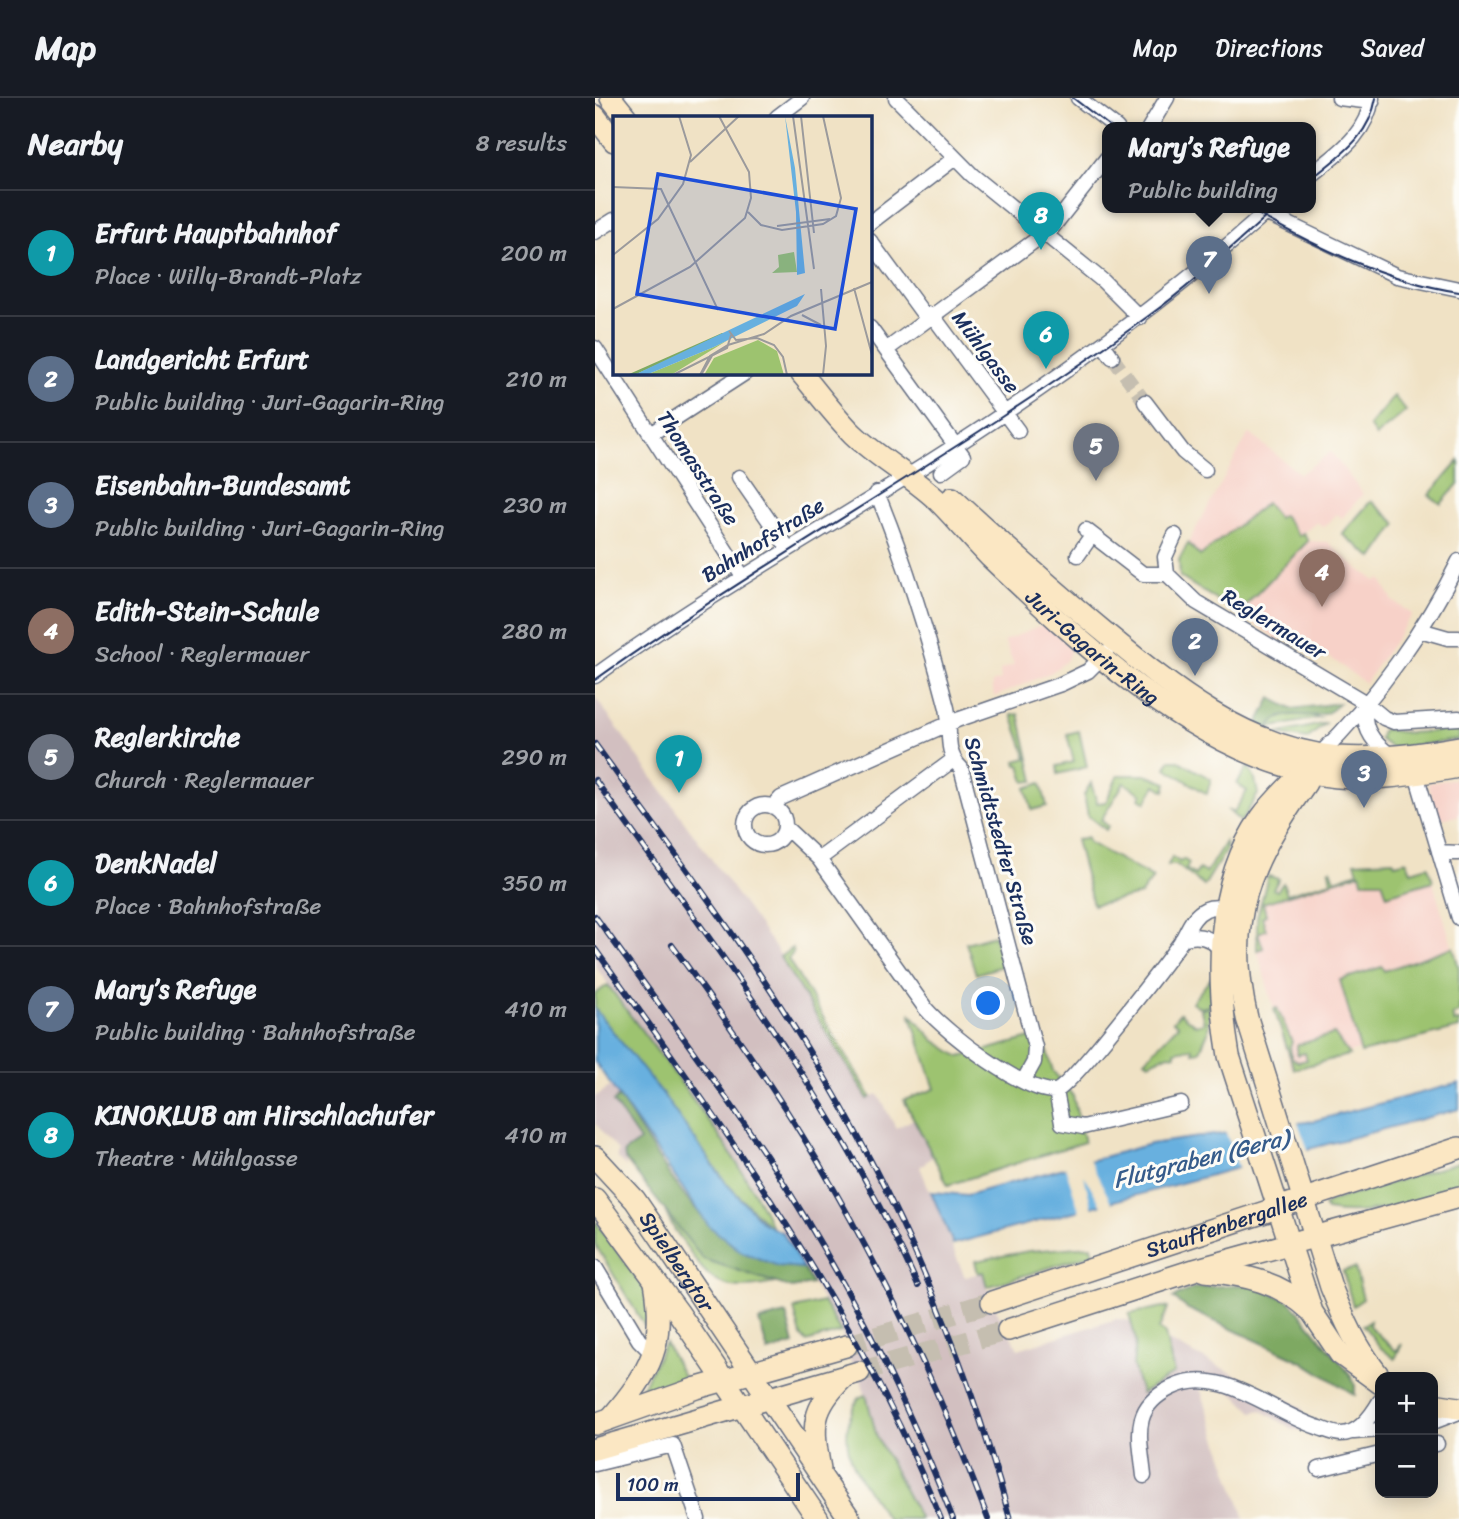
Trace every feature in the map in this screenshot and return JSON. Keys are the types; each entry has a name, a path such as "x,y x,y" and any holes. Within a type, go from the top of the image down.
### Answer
{"street":[{"path":"611,98 625,116"},
{"path":"778,116 802,98"},
{"path":"896,98 955,158 1043,235 1103,281 1140,318"},
{"path":"1078,98 1109,122"},
{"path":"1153,122 1167,98"},
{"path":"1316,171 1348,145 1365,123 1372,100 1339,98"},
{"path":"595,117 613,140"},
{"path":"871,222 955,158"},
{"name":"Mühlgasse","path":"886,351 1043,235 1102,165"},
{"name":"Bahnhofstraße","path":"595,676 788,548 907,475 953,441 1006,413 1140,318 1260,213"},
{"path":"1269,213 1368,263 1428,285 1459,289"},
{"path":"595,232 613,221"},
{"path":"871,242 922,312 933,316"},
{"name":"Mühlgasse","path":"933,316 1006,413"},
{"path":"871,329 963,456 941,472"},
{"path":"1103,344 1112,357"},
{"name":"Thomasstraße","path":"595,348 743,577"},
{"path":"651,434 743,374"},
{"name":"Juri-Gagarin-Ring","path":"802,374 852,433 936,499 990,556 1109,649 1185,720 1223,742 1261,758 1313,766 1362,778 1416,775 1459,767"},
{"name":"Juri-Gagarin-Ring","path":"820,374 907,475"},
{"path":"1145,402 1183,452 1205,470"},
{"path":"1006,413 1018,431"},
{"path":"739,477 788,548"},
{"name":"Schmidtstedter Straße","path":"877,493 913,592 950,726 948,741 953,760 961,768 1035,1047 1034,1062 1024,1080"},
{"path":"1078,555 1089,532 1141,569 1156,576 1167,574 1165,557 1175,535"},
{"path":"1375,1379 1339,1354 1312,1312 1229,1056 1223,1011 1222,953 1233,914 1243,851 1271,805 1313,766 1420,630 1459,561"},
{"name":"Reglermauer","path":"1167,574 1196,602 1366,702"},
{"path":"1420,630 1448,639 1459,638"},
{"path":"773,807 781,798 950,726 957,720 1068,681 1088,671 1109,649"},
{"name":"Juri-Gagarin-Ring","path":"1109,649 1226,722 1313,766 1459,747"},
{"path":"1366,702 1384,718 1394,722 1459,718"},
{"path":"1366,702 1364,717 1369,735 1376,745 1393,757"},
{"path":"1261,758 1273,776 1271,805"},
{"path":"819,859 953,760"},
{"path":"1313,766 1261,850 1247,889 1233,914 1240,982 1271,1095 1346,1325 1376,1372"},
{"path":"1416,775 1459,918"},
{"path":"785,827 779,840 769,845 759,844 746,832 750,813 765,805 780,812 785,827 819,859 926,1009 945,1030 964,1046 1045,1091 1056,1091 1069,1082 1182,939 1186,929 1203,911 1211,908 1233,914"},
{"path":"1439,852 1459,853"},
{"path":"1182,939 1205,937 1215,943 1222,953"},
{"path":"1229,1056 1236,1063 1247,1066 1255,1059 1257,1049"},
{"path":"1056,1091 1062,1123 1083,1128 1181,1104"},
{"name":"Stauffenbergallee","path":"992,1302 1459,1148"},
{"name":"Spielbergtor","path":"595,1157 635,1200 850,1519"},
{"name":"Stauffenbergallee","path":"1008,1330 1194,1270 1459,1196"},
{"name":"Spielbergtor","path":"595,1199 653,1276 818,1519"},
{"path":"595,1267 639,1340 653,1354"},
{"path":"1194,1270 1266,1282 1288,1292 1312,1312"},
{"path":"602,1422 627,1399 653,1354 660,1334 653,1276"},
{"path":"602,1422 723,1380 846,1346"},
{"path":"595,1450 852,1374 821,1403 815,1421 822,1478"},
{"path":"1144,1476 1140,1425 1144,1411 1153,1397 1187,1381 1222,1384 1309,1425 1339,1434 1374,1431"},
{"path":"1438,1405 1459,1410"},
{"path":"1349,1432 1363,1425 1375,1408"},
{"path":"1438,1420 1459,1410"},
{"path":"595,1464 673,1445 698,1519"},
{"path":"1319,1469 1375,1454"}],"shaded area":[{"path":"1249,433 1300,474 1331,452 1363,494 1342,518 1337,514 1323,527 1317,522 1299,536 1283,515 1278,519 1265,503 1200,556 1188,543"},
{"path":"1308,541 1328,542 1376,581 1381,579 1393,601 1413,614 1365,683 1335,661 1284,633 1279,640 1238,613"},
{"path":"1044,624 1067,644 1070,651 1067,660 1052,672 994,697 992,683 1001,680 1000,670 1014,665 1004,641"},
{"path":"595,697 781,956 868,1098 878,1094 896,1128 914,1119 933,1156 920,1167 965,1277 983,1272 992,1302 1018,1349 1117,1319 1126,1320 1302,1408 1306,1432 1293,1429 1261,1410 1253,1412 1235,1394 1213,1386 1200,1388 1245,1519 920,1519 877,1437 857,1365 852,1365 841,1332 779,1226 722,1139 595,966"},
{"path":"1459,778 1459,816 1438,819 1428,783"},
{"path":"1407,861 1411,871 1428,866 1459,968 1459,1013 1452,1015 1455,1026 1291,1067 1257,950 1263,948 1258,933 1263,903"},
{"path":"611,1086 619,1097 613,1102 640,1141 624,1152 626,1167 617,1157 618,1151 595,1123 595,1097"}],"green space":[{"path":"1394,396 1406,411 1376,436 1369,426"},
{"path":"1459,461 1459,483 1441,504 1429,495"},
{"path":"1371,501 1397,524 1373,558 1342,534"},
{"path":"1266,503 1278,518 1283,515 1299,536 1303,533 1308,541 1238,613 1180,577 1179,560 1188,543 1200,556"},
{"path":"1271,698 1292,709 1339,703 1322,715 1285,716 1268,728 1257,725"},
{"path":"1304,713 1319,718 1268,728 1279,719"},
{"path":"1019,714 1034,781 1025,782 1020,765 1017,765 1016,761 1027,758 1012,715"},
{"path":"1326,723 1307,739 1277,734"},
{"path":"1383,729 1408,733 1459,730 1459,740 1391,748 1379,739"},
{"path":"1079,731 1087,767 1058,774 1057,766 1074,762 1067,734"},
{"path":"1170,760 1177,760 1211,779 1207,794 1166,768"},
{"path":"1248,766 1255,779 1258,794 1241,822 1229,811 1234,812 1247,791 1237,784"},
{"path":"1118,775 1146,775 1167,783 1165,791 1156,785 1146,802 1140,798 1142,794 1124,783 1101,820 1108,826 1106,830 1088,816 1084,795 1091,783 1097,803 1106,802"},
{"path":"1041,783 1047,806 1032,810 1026,788"},
{"path":"1087,837 1088,842 1153,878 1140,895 1093,905 1076,840"},
{"path":"1225,842 1226,850 1204,886 1177,865 1168,865 1172,857 1180,862 1183,859 1189,863 1186,869 1195,875 1199,869 1206,873"},
{"path":"1393,860 1395,864 1407,861 1411,871 1428,866 1433,881 1387,895 1382,881 1362,881 1360,873 1263,903 1266,915 1262,917 1266,930 1258,933 1263,948 1257,950 1257,918 1268,876 1279,879 1273,889 1277,891 1283,883 1287,894 1331,881 1331,869 1335,880 1358,872 1355,862"},
{"path":"994,935 1002,966 976,974 966,943"},
{"path":"1453,947 1459,968 1459,1013 1452,1015 1454,1022 1459,1021 1459,1028 1361,1053 1340,980 1382,967 1384,971"},
{"path":"792,948 793,953 788,959 871,1097 868,1099 780,957"},
{"path":"1212,977 1208,1032 1200,1051 1193,1052 1193,1048 1175,1051 1175,1055 1169,1054 1149,1063 1145,1060 1178,1025 1173,1021 1180,1013 1195,1025 1204,1023 1201,1010 1209,1006 1200,1008 1192,1002"},
{"path":"608,985 739,1166 774,1231 726,1183 663,1095 595,1009 595,994"},
{"path":"1277,1008 1292,1042 1292,1058 1298,1062 1307,1060 1305,1053 1297,1055 1297,1045 1334,1034 1349,1055 1294,1069 1274,1009"},
{"path":"910,1013 934,1040 960,1057 1042,1035 1053,1071 1073,1096 1084,1142 948,1185 904,1100 935,1089"},
{"path":"619,1097 673,1180 693,1206 716,1229 741,1248 770,1262 803,1268 812,1284 792,1288 703,1259 625,1159 624,1152 640,1141 613,1102"},
{"path":"1459,1162 1459,1189 1377,1210 1344,1212 1327,1210 1324,1206 1331,1201"},
{"path":"665,1211 703,1259 776,1283 735,1287 715,1280 697,1263"},
{"path":"595,1221 646,1291 653,1331 646,1328 595,1244"},
{"path":"1091,1246 1093,1254 987,1287 983,1272 978,1273 975,1261 1029,1251"},
{"path":"1355,1268 1363,1299 1353,1306 1343,1271"},
{"path":"1253,1284 1291,1302 1349,1373 1355,1385 1355,1395 1303,1362 1188,1309 1173,1298 1193,1288"},
{"path":"823,1302 841,1332 806,1342 801,1336 794,1309"},
{"path":"1168,1308 1159,1329 1165,1334 1174,1373 1141,1394 1133,1365 1136,1341 1129,1314"},
{"path":"786,1314 794,1344 768,1352 759,1321"},
{"path":"1370,1321 1369,1326 1396,1351 1402,1344 1395,1359 1381,1348 1363,1325"},
{"path":"665,1343 684,1378 646,1393 640,1391"},
{"path":"866,1395 877,1437 920,1519 887,1519 852,1461 847,1430 851,1414 860,1397"}],"water":[{"path":"595,1009 663,1095 726,1183 763,1223 783,1233 803,1268 778,1266 742,1252 709,1226 595,1062"},
{"name":"Flutgraben (Gera)","path":"1459,1083 1459,1109 953,1244 931,1192 967,1195 1150,1144 1313,1121"}],"pier":[{"path":"1297,1120 1309,1152 1239,1170 1225,1130"},
{"path":"1088,1157 1112,1204 1102,1207 1084,1175 1092,1210 1080,1213 1064,1163"}],"tunnel":[{"path":"1112,357 1145,402"},
{"path":"846,1346 992,1302"},
{"path":"859,1372 1008,1330"}],"tram line":[{"path":"1073,98 1104,122"},
{"path":"1316,175 1360,135 1376,98"},
{"path":"1256,213 1350,260 1431,287 1459,292"},
{"path":"595,680 732,588 1080,365 1181,291 1270,213"}],"railway":[{"path":"595,744 757,970 840,1103 899,1218 950,1336 972,1396 1010,1519"},
{"path":"595,780 727,963 811,1088 885,1218 918,1286"},
{"path":"595,916 746,1126 794,1200 845,1288 892,1379 953,1519"},
{"path":"672,945 783,1105 842,1203 931,1381 988,1519"},
{"path":"595,949 693,1085 786,1224 870,1367 941,1519"}],"place":[{"name":"KINOKLUB am Hirschlachufer","path":"1041,250"},
{"name":"Mary’s Refuge","path":"1209,294"},
{"name":"DenkNadel","path":"1046,369"},
{"name":"Reglerkirche","path":"1096,481"},
{"name":"Edith-Stein-Schule","path":"1322,607"},
{"name":"Landgericht Erfurt","path":"1195,676"},
{"name":"Erfurt Hauptbahnhof","path":"679,793"},
{"name":"Eisenbahn-Bundesamt","path":"1364,808"}]}
